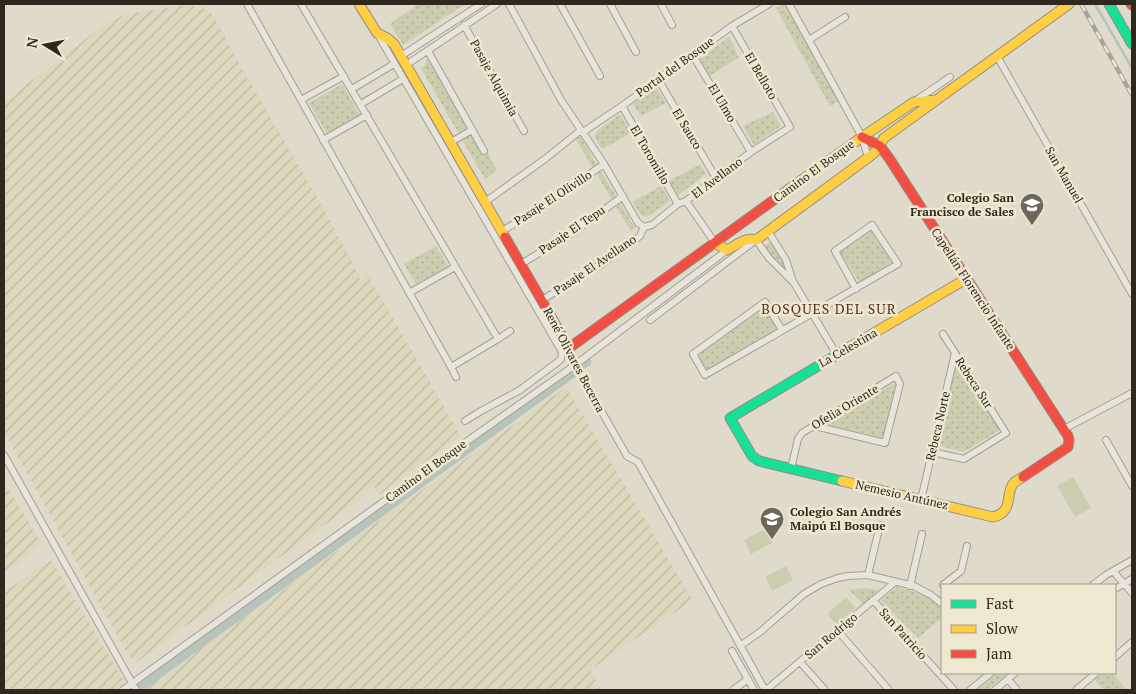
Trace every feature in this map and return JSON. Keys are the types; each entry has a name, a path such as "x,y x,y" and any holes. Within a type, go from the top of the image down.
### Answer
{"street":[{"path":"247,4 456,377"},
{"path":"301,4 498,340"},
{"name":"René Olivares Becerra","path":"359,4 562,352 559,361 526,386 481,410 465,421"},
{"path":"401,56 481,4"},
{"path":"406,65 497,4"},
{"path":"509,4 561,100 604,164 638,223 644,227"},
{"path":"560,4 600,76"},
{"path":"610,4 636,52"},
{"path":"661,4 672,25"},
{"name":"Portal del Bosque","path":"485,202 582,131 622,106 732,26 769,4"},
{"path":"789,4 862,137 869,157"},
{"name":"Camino El Bosque","path":"650,320 869,157 880,146 884,138 1069,4"},
{"path":"1109,4 1132,44"},
{"path":"810,40 846,17"},
{"name":"Pasaje Alquimia","path":"464,25 524,130"},
{"name":"El Belloto","path":"732,26 790,127"},
{"name":"René Olivares Becerra","path":"377,33 391,41 401,56 542,300 569,348 575,365 627,456 638,462 766,690"},
{"path":"428,51 484,150"},
{"name":"El Ulmo","path":"692,54 751,152"},
{"name":"San Manuel","path":"996,56 1132,294"},
{"path":"352,89 394,64"},
{"path":"301,100 344,76"},
{"name":"Camino El Bosque","path":"569,348 862,137 950,77"},
{"path":"361,104 403,79"},
{"name":"El Sauco","path":"658,79 716,178"},
{"name":"Camino El Bosque","path":"914,102 936,100"},
{"name":"El Toromillo","path":"622,106 678,204"},
{"path":"323,140 367,115"},
{"name":"El Avellano","path":"644,227 652,225 751,152 790,127"},
{"path":"451,142 472,130"},
{"name":"Capellán Florencio Infante","path":"862,137 880,146 889,158 1069,437 1070,441 1065,449"},
{"name":"Pasaje El Olivillo","path":"502,231 548,204 604,164"},
{"name":"Pasaje El Tepu","path":"521,264 574,232 623,196"},
{"path":"686,201 715,243 726,250"},
{"path":"782,330 765,302 692,354 705,375 898,264 872,225 834,251 856,288"},
{"name":"Pasaje El Avellano","path":"542,300 603,263 640,236 644,227"},
{"path":"768,231 786,260 794,283 837,354"},
{"name":"Camino El Bosque","path":"123,690 134,687 460,446 575,365 726,250 747,238 756,240"},
{"path":"756,240 768,258 794,283"},
{"path":"409,293 455,267"},
{"name":"La Celestina","path":"730,418 966,279"},
{"path":"451,366 498,340 510,331"},
{"name":"Rebeca Sur","path":"932,452 964,459 1006,432 943,334"},
{"name":"Rebeca Norte","path":"921,500 955,353"},
{"name":"Ofelia Oriente","path":"791,469 799,436 804,432 896,376 900,384 885,443 815,426"},
{"path":"1064,429 1132,393"},
{"name":"Nemesio Antúnez","path":"730,418 759,461 993,517 997,517 1006,510 1014,483 1065,449"},
{"path":"1106,440 1132,486"},
{"path":"4,455 134,687"},
{"path":"868,576 880,525"},
{"path":"910,586 922,534"},
{"path":"945,584 961,571 967,546"},
{"path":"1094,584 1132,560"},
{"path":"1113,571 1132,594"},
{"path":"740,646 760,632 797,599 821,584 838,578 868,576 895,582 918,588 941,603"},
{"path":"1116,588 1132,579"},
{"name":"San Rodrigo","path":"766,690 895,582"},
{"path":"931,595 941,588"},
{"name":"San Patricio","path":"873,600 954,690"},
{"path":"837,630 890,690"},
{"path":"1116,656 1132,642"},
{"path":"732,651 754,690"},
{"path":"800,662 825,690"},
{"path":"970,690 990,674"},
{"path":"995,690 1015,674"},
{"path":"1076,690 1095,674"},
{"path":"733,690 748,679"},
{"path":"1008,679 1017,690"}],"shaded area":[{"path":"186,5 198,6 208,10 213,15 322,206 359,275 360,283 366,272 461,436 379,495 373,485 360,499 138,661 134,660 127,653 4,432 4,102 106,23 124,15"},
{"path":"566,387 693,600 590,670 601,690 143,690"},
{"path":"4,481 42,544 4,574"},
{"path":"51,560 126,684 116,690 4,690 4,592"}],"green space":[{"path":"418,4 465,4 403,45 390,24"},
{"path":"786,4 840,101 830,106 776,8"},
{"path":"729,37 739,57 710,76 700,59"},
{"path":"433,55 497,170 485,179 421,68 425,65 426,60"},
{"path":"342,84 360,115 327,134 309,103"},
{"path":"655,86 666,103 641,116 633,104"},
{"path":"773,112 781,126 754,145 743,126"},
{"path":"620,114 631,133 602,149 595,138 596,132"},
{"path":"580,136 635,228 631,231 576,140"},
{"path":"700,164 706,174 677,196 669,181"},
{"path":"661,186 670,201 647,217 641,215 633,202"},
{"path":"871,230 892,262 860,283 839,251"},
{"path":"772,241 789,274 775,262 763,247"},
{"path":"436,246 448,266 416,284 404,264"},
{"path":"766,307 778,329 707,370 698,355"},
{"path":"956,361 1000,430 964,452 936,445"},
{"path":"897,382 884,438 825,424"},
{"path":"1073,477 1091,508 1075,517 1057,486"},
{"path":"765,529 772,543 751,554 744,540"},
{"path":"786,566 793,580 772,591 765,577"},
{"path":"897,587 927,597 941,609 941,618 918,638 881,600"},
{"path":"863,588 878,590 864,604 849,590"},
{"path":"846,597 856,608 837,625 827,614"},
{"path":"997,674 1007,674 988,690 977,690"},
{"path":"1102,674 1113,674 1127,690 1104,690 1095,680"}],"waterway":[{"path":"1095,4 1132,68"},
{"path":"582,365 587,362"},
{"path":"139,688 574,372"}],"railway":[{"path":"1081,4 1132,95"}],"traffic: fast":[{"path":"1109,4 1132,44"},
{"path":"842,481 759,461 752,456 730,418 850,347"}],"traffic: slow":[{"path":"359,4 377,33 394,44 505,237"},
{"path":"715,243 727,250 745,241 756,240 869,157 876,151 884,138 1069,4"},
{"path":"789,189 914,102 936,100"},
{"path":"850,347 966,279"},
{"path":"842,481 993,517 1000,515 1004,511 1013,484 1023,477"}],"traffic: jam":[{"path":"862,137 880,146 889,158 1068,436 1068,447 1023,477"},
{"path":"505,237 569,348 789,189"}],"place":[{"name":"Colegio San Francisco de Sales","path":"1032,226"},
{"name":"Colegio San Andrés Maipú El Bosque","path":"772,540"}],"district":[{"name":"BOSQUES DEL SUR","path":"829,309"}]}
